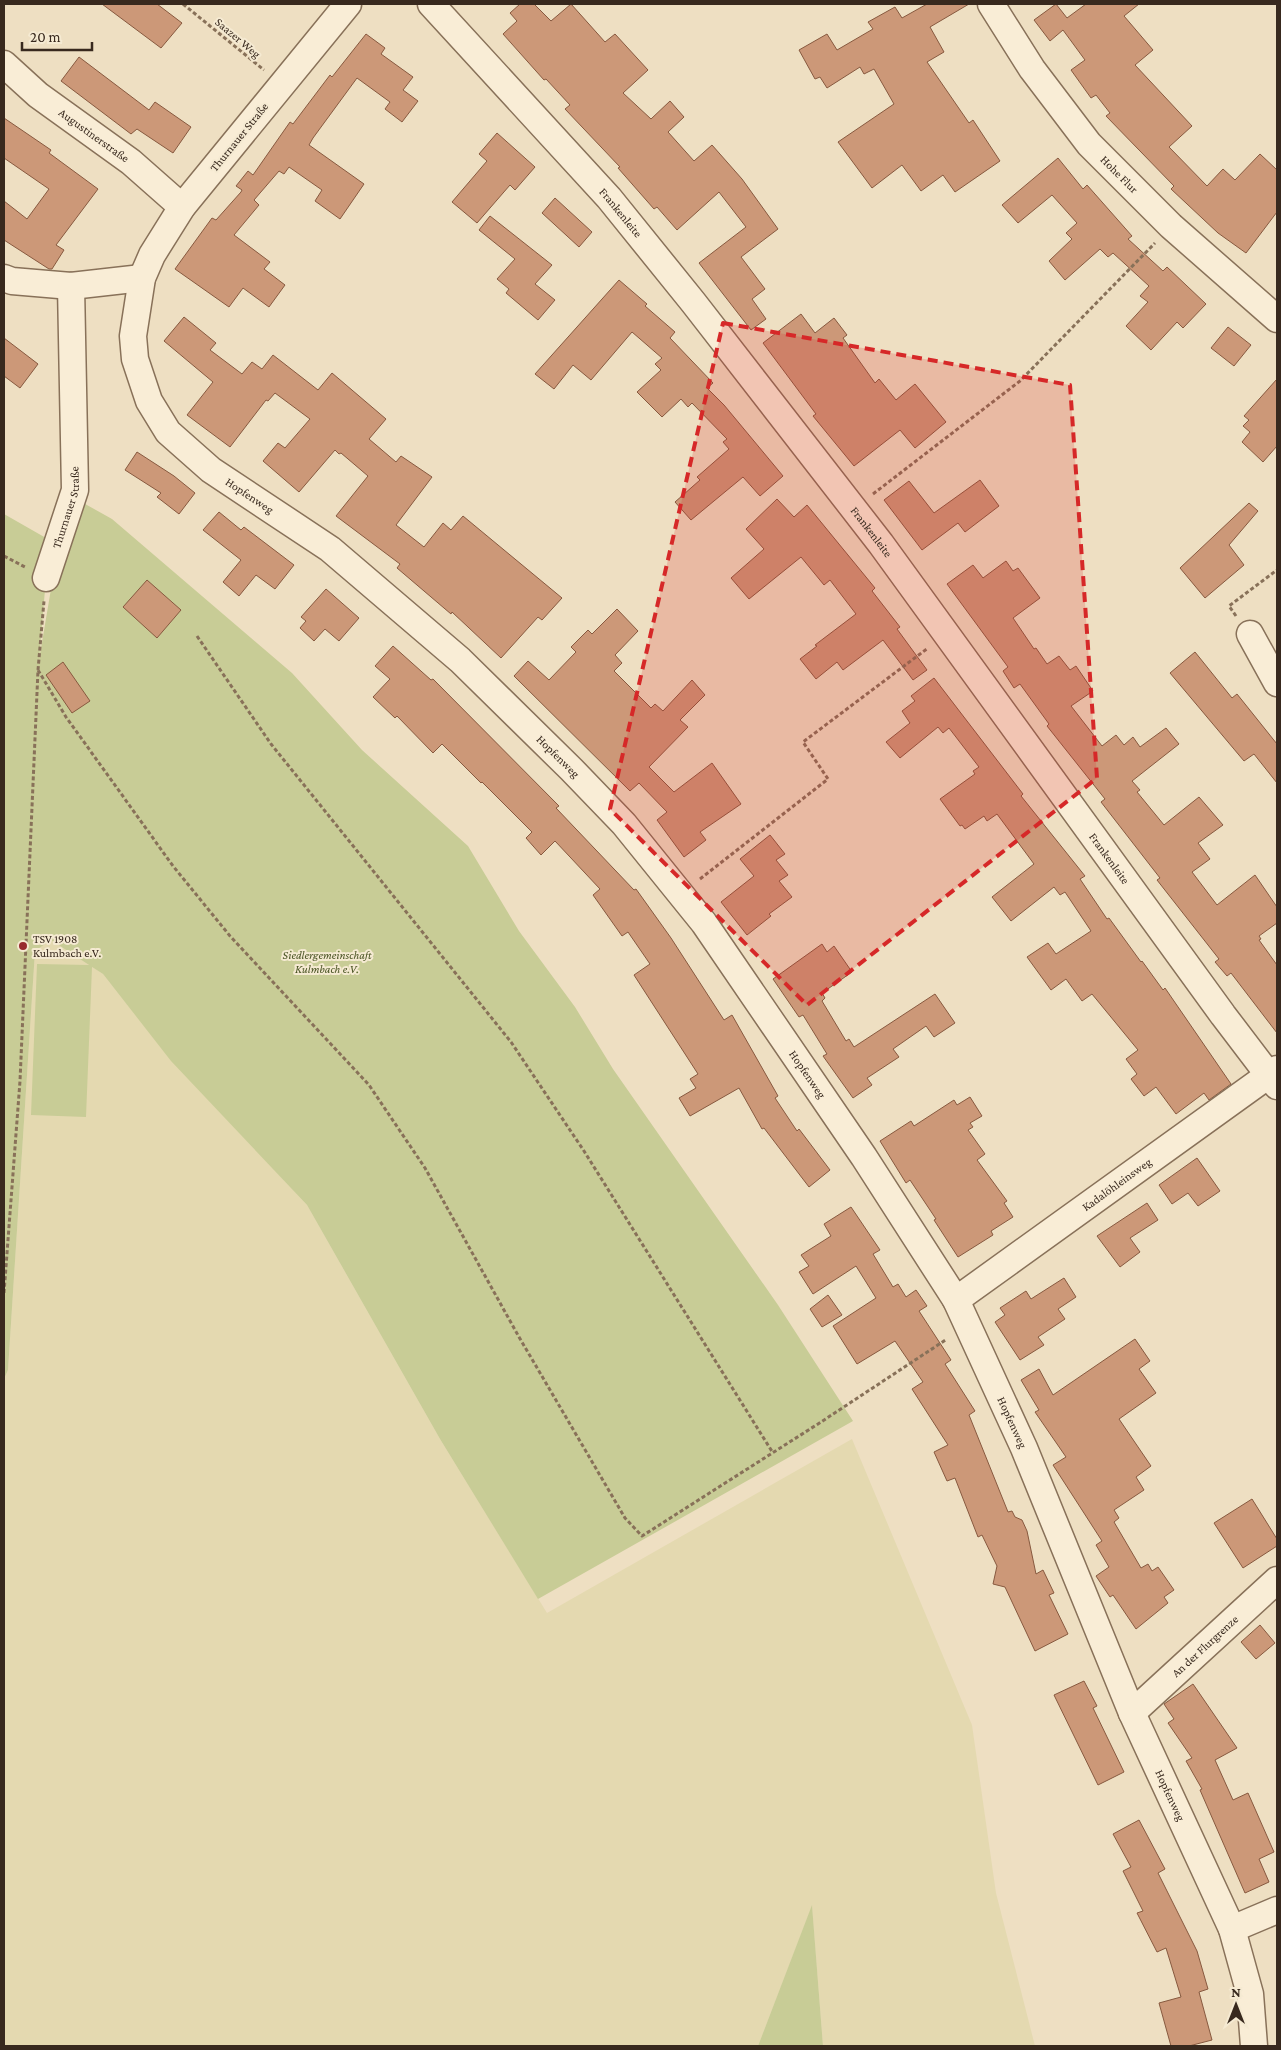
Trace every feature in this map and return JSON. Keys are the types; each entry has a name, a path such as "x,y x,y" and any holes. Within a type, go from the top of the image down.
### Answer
{"street":[{"name":"Thurnauer Straße","path":"142,278 152,255 182,207 348,4"},
{"name":"Frankenleite","path":"431,4 609,198 693,302 854,509 1223,1014 1275,1077"},
{"name":"Hohe Flur","path":"991,4 1032,69 1089,144 1171,226 1277,320"},
{"name":"Augustinerstraße","path":"4,64 38,95 131,162 182,207"},
{"path":"4,278 12,281 71,286 142,278"},
{"name":"Hopfenweg","path":"142,278 133,336 135,359 149,401 168,432 211,470 330,549 460,660 624,824 704,924 859,1149 956,1300 966,1326 1024,1448 1132,1713 1232,1929 1250,1994 1254,2046"},
{"name":"Thurnauer Straße","path":"46,578 75,490 71,286"},
{"path":"1250,634 1277,683"},
{"name":"Kadalöhleinsweg","path":"956,1300 1275,1077"},
{"name":"An der Flurgrenze","path":"1132,1713 1277,1580"},
{"path":"1232,1929 1277,1910"}],"path":[{"name":"Saazer Weg","path":"183,4 281,85"},
{"path":"854,509 1020,381 1171,226"},
{"path":"1250,634 1229,606 1277,570"},
{"path":"4,1293 20,1081 38,670 46,578"},
{"path":"679,895 828,779 803,742 947,634"},
{"path":"197,636 271,744 510,1042 584,1151 773,1453"},
{"path":"38,670 66,717 172,866 230,936 369,1085 425,1168 519,1337 625,1518 642,1536 773,1453 966,1326"}],"highlighted area":[{"path":"723,323 1070,385 1097,778 807,1005 610,809"}],"shaded area":[{"path":"51,940 103,974 170,1059 307,1205 440,1439 547,1613 852,1439 972,1725 996,1893 1035,2046 823,2046 812,1906 758,2046 4,2046 4,1379 8,1370 35,951"}],"green space":[{"name":"Siedlergemeinschaft Kulmbach e.V.","path":"78,500 112,519 292,673 362,750 468,846 519,931 575,1007 613,1069 778,1305 853,1421 538,1599 440,1439 307,1205 171,1061 103,974 92,967 86,1117 31,1115 37,964 89,965 51,940 35,951 8,1370 4,1379 4,514 46,538 46,578 39,660 52,583"},
{"path":"812,1905 823,2046 758,2046"}],"building":[{"path":"102,4 157,4 182,23 161,48"},
{"path":"520,4 534,4 551,21 571,4 605,42 615,34 648,70 623,93 651,119 670,101 684,117 668,132 694,161 712,145 742,179 778,229 741,257 765,289 752,299 766,319 751,330 699,263 746,227 719,192 677,230 657,207 654,209 618,168 620,167 565,109 570,105 546,79 544,80 503,34 517,21 510,13"},
{"path":"927,4 969,4 930,27 944,52 927,62 969,123 973,120 1000,161 955,192 943,175 921,191 902,165 872,188 838,142 894,104 874,69 864,74 860,67 827,88 820,77 815,79 799,50 827,34 837,50 873,29 868,22 895,7 902,18"},
{"path":"1056,4 1067,18 1086,4 1139,4 1124,16 1153,50 1135,65 1192,126 1169,147 1207,186 1223,169 1235,180 1260,154 1277,170 1277,212 1246,253 1218,233 1171,189 1174,186 1106,116 1110,113 1096,95 1091,98 1071,70 1085,60 1063,30 1050,41 1034,20"},
{"path":"366,34 385,48 381,54 413,77 403,90 418,101 402,122 385,109 390,102 357,78 309,145 364,184 340,219 315,201 322,190 289,167 284,174 279,171 254,200 259,205 234,235 270,262 264,269 285,285 269,307 243,288 229,307 175,269 212,218 216,220 241,192 242,190 236,186 248,171 253,175 290,122 293,124 330,75 332,77"},
{"path":"79,57 149,110 155,102 191,127 173,153 137,129 131,134 61,81"},
{"path":"4,118 51,150 49,153 98,189 56,245 64,250 52,269 49,269 4,240 4,201 27,219 49,189 4,158"},
{"path":"497,133 535,167 515,190 510,185 477,223 452,202 487,161 479,154"},
{"path":"1058,158 1083,189 1087,185 1132,236 1128,239 1163,271 1167,267 1206,304 1183,328 1177,322 1151,350 1126,326 1148,302 1140,296 1149,286 1113,253 1108,257 1100,249 1065,280 1049,261 1072,239 1066,233 1077,223 1052,195 1018,223 1002,205"},
{"path":"555,198 592,232 579,247 542,213"},
{"path":"490,216 552,265 535,284 555,300 538,320 506,293 509,289 497,279 515,259 479,230"},
{"path":"619,280 675,332 670,338 713,383 707,388 724,405 783,476 760,496 743,477 691,520 675,502 700,480 697,477 729,449 723,442 727,439 692,403 688,407 681,399 662,417 637,392 661,370 655,364 662,358 632,332 591,380 573,365 554,389 535,374"},
{"path":"801,314 815,333 834,318 847,335 843,338 875,383 879,379 896,400 915,384 946,422 915,448 900,430 854,466 813,416 816,414 763,343"},
{"path":"184,317 216,343 210,350 242,374 252,362 262,369 273,355 318,390 332,373 386,419 369,439 396,462 401,456 432,477 396,525 424,547 443,523 451,530 463,516 562,598 542,620 538,617 501,658 452,612 451,614 397,568 400,564 336,516 368,476 341,453 339,454 335,450 299,492 263,461 278,443 285,448 310,419 275,393 268,401 266,400 230,447 187,415 213,382 164,341"},
{"path":"1228,327 1251,345 1234,366 1211,348"},
{"path":"4,338 38,364 20,388 4,376"},
{"path":"1277,379 1277,446 1263,462 1242,442 1250,432 1243,426 1249,420 1244,416"},
{"path":"137,452 174,476 195,493 179,514 157,497 161,493 125,470"},
{"path":"980,480 999,506 965,532 958,523 922,550 884,500 909,481 934,513"},
{"path":"777,499 794,517 807,505 875,588 872,591 900,627 897,629 927,670 913,680 883,640 843,670 837,662 816,679 800,659 817,646 815,645 856,614 830,580 824,585 801,557 749,599 731,578 764,549 746,529"},
{"path":"1249,503 1258,511 1229,545 1244,565 1205,598 1180,568"},
{"path":"219,512 241,530 244,527 294,565 275,589 256,575 239,596 223,582 241,560 203,530"},
{"path":"1006,561 1013,571 1018,568 1040,598 1013,618 1034,649 1036,648 1047,664 1059,656 1070,670 1076,666 1093,691 1071,706 1102,746 1116,735 1124,745 1133,737 1140,747 1166,728 1179,744 1132,781 1140,790 1137,792 1164,825 1199,797 1223,825 1198,843 1210,859 1192,872 1217,905 1255,875 1277,907 1277,923 1259,936 1261,939 1259,940 1277,965 1277,1033 1231,973 1227,976 1215,962 1219,959 1157,880 1160,878 1101,802 1105,799 1047,726 1049,724 1020,684 1014,688 1003,671 1008,667 947,584 973,565 983,578"},
{"path":"147,580 181,610 157,638 123,607"},
{"path":"326,589 359,618 339,641 325,629 314,641 300,628 306,621 301,617"},
{"path":"617,609 638,631 615,655 622,663 614,671 651,708 655,704 663,711 692,680 705,695 680,720 688,727 649,767 674,792 712,763 741,804 700,832 706,840 684,857 657,820 667,812 639,783 630,791 514,676 528,661 549,680 576,652 571,647 588,630 592,634"},
{"path":"393,646 431,680 433,679 559,806 556,808 634,890 636,889 671,938 724,1020 732,1015 778,1096 775,1098 797,1131 799,1129 830,1170 809,1187 764,1128 762,1129 739,1088 690,1116 679,1098 696,1088 690,1079 698,1074 634,975 650,964 628,932 622,936 593,895 600,889 555,841 541,855 526,838 532,832 442,744 433,753 397,716 395,718 373,697 390,679 375,666"},
{"path":"1195,652 1232,698 1237,694 1277,744 1277,783 1254,754 1244,761 1170,673"},
{"path":"63,662 90,701 72,713 46,675"},
{"path":"934,678 1023,794 1021,796 1085,876 1080,879 1107,919 1109,918 1163,990 1165,988 1231,1084 1209,1100 1204,1093 1176,1114 1156,1087 1144,1096 1131,1079 1137,1074 1126,1059 1138,1050 1092,994 1082,1001 1066,979 1051,990 1027,957 1048,943 1056,954 1091,931 1065,892 1060,895 1054,887 1011,921 992,897 1034,864 997,814 987,821 984,816 965,829 962,825 960,826 940,799 975,774 973,771 979,767 949,728 943,733 938,727 900,758 886,742 910,723 902,711 915,701 911,696"},
{"path":"770,835 785,854 776,860 788,875 779,881 792,897 769,914 771,916 747,935 721,902 754,876 740,859"},
{"path":"822,944 827,952 834,946 852,972 822,993 825,998 822,1001 846,1041 849,1039 854,1047 935,994 955,1023 934,1037 926,1026 893,1049 899,1057 867,1078 872,1085 853,1098 823,1056 827,1054 803,1015 799,1017 773,979"},
{"path":"970,1097 982,1116 970,1123 973,1127 968,1130 985,1154 977,1160 1007,1201 1004,1203 1013,1217 991,1231 993,1235 958,1257 910,1180 906,1183 880,1141 911,1121 914,1126 954,1100 957,1105"},
{"path":"1197,1158 1220,1191 1198,1206 1188,1193 1172,1204 1159,1185"},
{"path":"1147,1203 1158,1220 1130,1238 1140,1252 1120,1267 1097,1236"},
{"path":"851,1207 880,1250 873,1254 893,1287 898,1284 906,1297 916,1290 927,1306 919,1311 951,1360 945,1364 975,1411 969,1415 1008,1512 1012,1511 1015,1517 1022,1520 1027,1531 1036,1574 1043,1570 1054,1593 1049,1595 1068,1634 1035,1651 1005,1587 993,1584 997,1566 982,1535 978,1537 955,1478 947,1481 934,1452 948,1445 912,1389 923,1382 895,1341 857,1364 833,1326 876,1298 856,1266 813,1294 799,1272 809,1266 801,1255 831,1236 824,1224"},
{"path":"1064,1278 1076,1297 1058,1309 1065,1319 1038,1337 1044,1345 1020,1360 995,1322 1005,1315 1000,1308 1026,1291 1031,1299"},
{"path":"828,1295 842,1315 822,1327 810,1309"},
{"path":"1135,1339 1150,1361 1139,1369 1156,1393 1119,1419 1151,1466 1136,1477 1144,1490 1114,1510 1119,1518 1114,1522 1141,1568 1148,1564 1152,1571 1158,1567 1174,1590 1164,1597 1168,1603 1136,1629 1113,1595 1110,1597 1096,1576 1109,1567 1096,1545 1102,1541 1053,1465 1066,1457 1035,1412 1039,1410 1021,1380 1039,1369 1053,1395"},
{"path":"1252,1499 1277,1539 1277,1546 1243,1568 1214,1523"},
{"path":"1260,1625 1275,1643 1256,1659 1241,1642"},
{"path":"1084,1681 1097,1706 1093,1708 1124,1772 1098,1785 1054,1695"},
{"path":"1193,1684 1237,1748 1215,1760 1233,1800 1248,1793 1274,1852 1259,1859 1269,1882 1245,1893 1200,1790 1202,1789 1186,1761 1192,1758 1168,1723 1174,1719 1164,1704"},
{"path":"1139,1820 1165,1869 1158,1873 1197,1951 1208,1989 1199,1992 1212,2040 1189,2046 1171,2046 1159,2003 1181,1997 1166,1948 1157,1952 1137,1913 1143,1911 1123,1871 1131,1867 1113,1834"}],"place":[{"name":"TSV 1908 Kulmbach e.V.","path":"23,946"}]}
